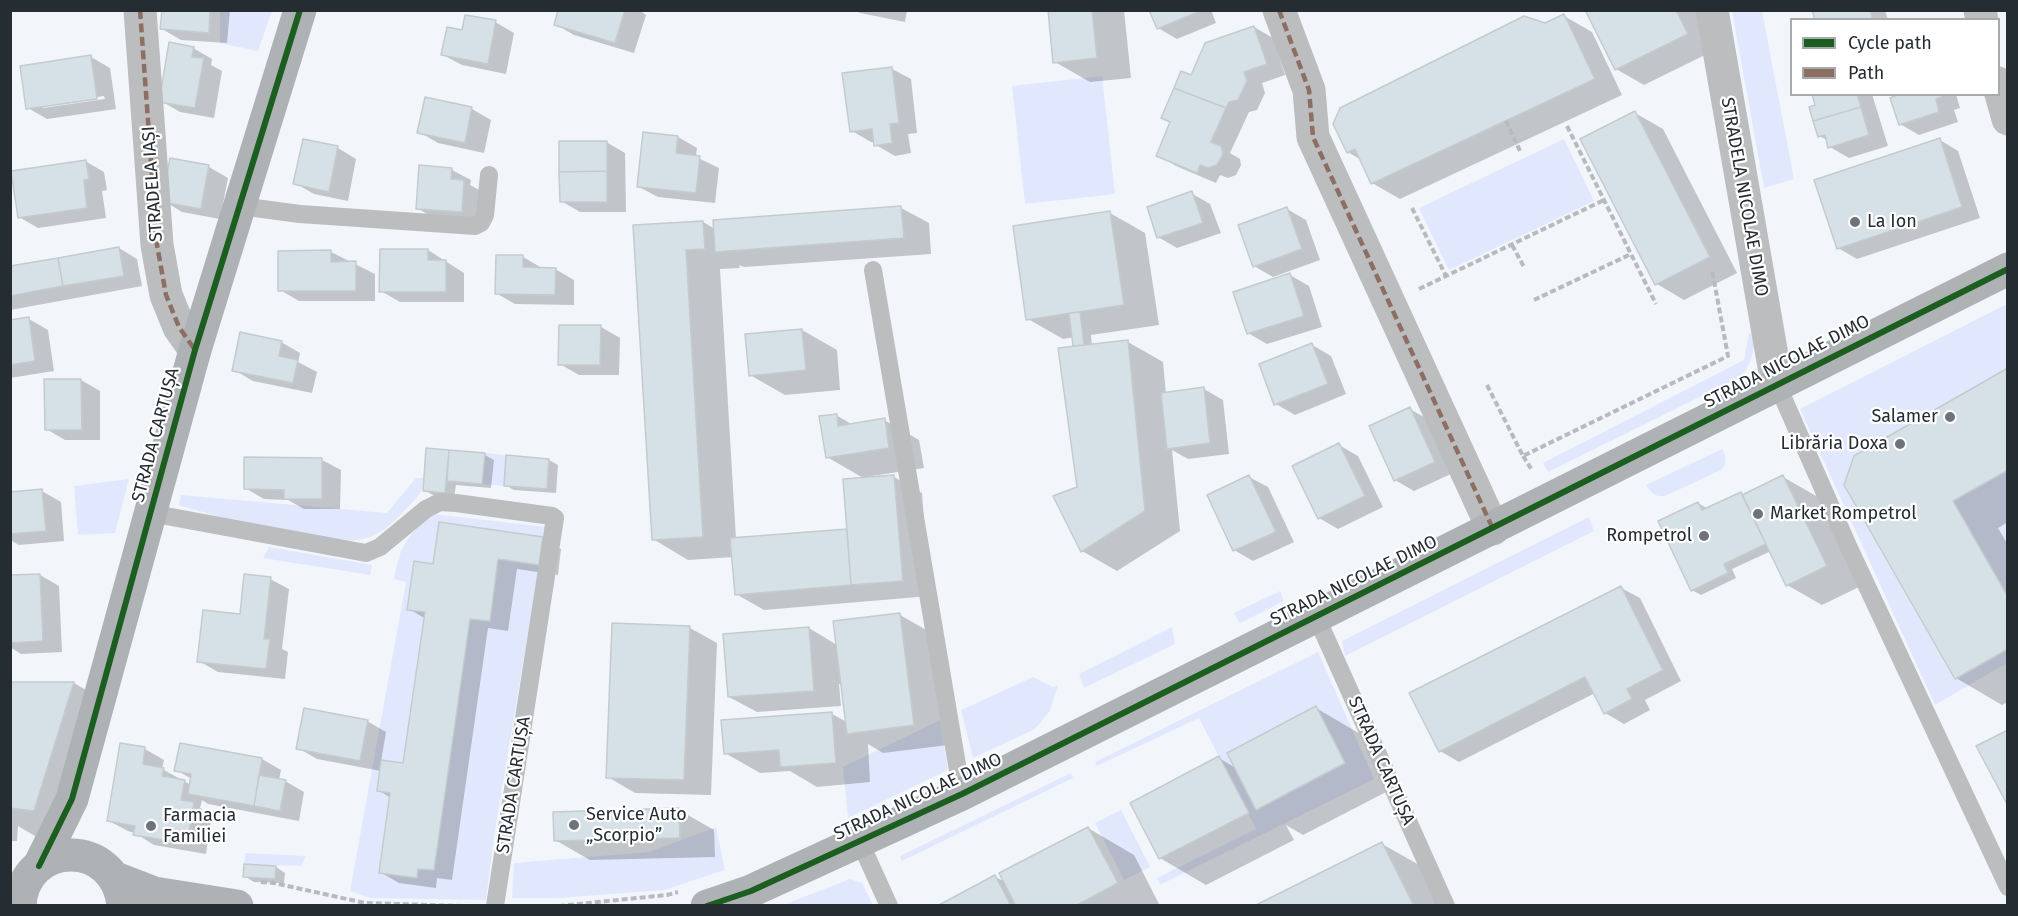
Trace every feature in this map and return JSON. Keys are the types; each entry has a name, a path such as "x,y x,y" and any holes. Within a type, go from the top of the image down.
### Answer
{"street":[{"name":"STRADELA IAȘI","path":"141,10 157,245 166,295 179,327 195,350"},
{"name":"STRADA CARTUȘA","path":"89,857 77,843 72,820 72,800 195,350 300,10"},
{"path":"1279,10 1309,90 1313,137 1493,529"},
{"name":"STRADELA NICOLAE DIMO","path":"1712,10 1777,384"},
{"path":"2000,91 2007,119"},
{"name":"STRADA NICOLAE DIMO","path":"707,906 752,891 962,794 2007,269"},
{"name":"STRADA CARTUȘA","path":"20,906 27,879 25,872 72,800"},
{"path":"25,872 54,857 71,854 89,857 104,866 119,892 244,894"}],"lane":[{"path":"240,206 300,214 475,226 481,223 485,216 489,175"},
{"name":"STRADA NICOLAE DIMO","path":"873,270 962,794"},
{"name":"STRADA NICOLAE DIMO","path":"1777,384 1849,548 2007,887"},
{"name":"STRADA CARTUȘA","path":"150,513 366,553 380,547 426,509 440,502 456,502 555,518 495,906"},
{"name":"STRADA CARTUȘA","path":"1316,616 1446,906"},
{"path":"860,842 889,906"}],"path":[{"path":"1506,121 1520,151"},
{"path":"1567,126 1656,304"},
{"path":"1419,289 1604,200"},
{"path":"1412,208 1446,276"},
{"path":"1512,245 1524,267"},
{"path":"1534,300 1631,254"},
{"path":"1487,385 1523,456 1728,356 1712,270"},
{"path":"244,894 274,883 365,903 463,906"}],"shaded area":[{"path":"220,11 272,11 258,51 220,43"},
{"path":"1732,11 1762,11 1794,179 1764,188"},
{"path":"1102,76 1115,194 1025,204 1012,86"},
{"path":"1564,139 1594,201 1449,270 1419,208"},
{"path":"2007,304 2007,663 1935,705 1800,409"},
{"path":"1749,333 1755,334 1754,346 1750,361 1742,376 1548,472 1543,463 1744,360"},
{"path":"1722,449 1726,460 1721,470 1665,496 1654,494 1646,485"},
{"path":"485,453 506,455 504,486 482,484"},
{"path":"416,478 424,478 422,489 414,500 385,529 362,539 342,541 295,536 246,525 179,505 181,495 387,513"},
{"path":"129,479 115,533 78,535 74,486"},
{"path":"434,514 546,527 495,830 486,900 370,898 350,891 406,582 394,579 396,568 406,542 417,528"},
{"path":"1589,517 1594,531 1345,656 1342,641"},
{"path":"269,547 372,565 370,575 263,558"},
{"path":"1280,591 1284,601 1240,623 1234,613"},
{"path":"1172,627 1175,644 1084,688 1079,674"},
{"path":"1318,652 1374,779 1160,885 1157,878 1256,829 1199,718 1097,766 1095,762"},
{"path":"1033,677 1053,687 1058,685 1050,711 1035,729 973,758 961,710"},
{"path":"940,720 948,770 848,818 843,767"},
{"path":"1071,773 1073,778 902,861 900,856"},
{"path":"1121,810 1150,867 1124,880 1095,823"},
{"path":"716,827 725,870 665,890 558,898 512,898 514,863 649,852"},
{"path":"245,853 306,856 301,866 244,864"},
{"path":"850,879 862,883 873,905 783,905"}],"building":[{"path":"162,10 210,10 209,33 160,29"},
{"path":"558,10 625,10 615,43 554,25"},
{"path":"1048,10 1092,10 1097,58 1053,63"},
{"path":"1149,10 1198,10 1198,12 1157,29"},
{"path":"1585,10 1676,10 1688,34 1615,70"},
{"path":"1812,10 1870,10 1872,18 1814,18"},
{"path":"1564,14 1595,79 1371,184 1355,149 1347,153 1333,124 1340,108 1524,16 1545,23"},
{"path":"465,15 496,20 488,64 441,55 447,27 462,30"},
{"path":"1254,26 1267,64 1244,72 1247,81 1238,100 1229,102 1226,108 1174,88 1181,71 1191,75 1205,43"},
{"path":"169,42 194,47 192,57 204,58 195,108 159,102"},
{"path":"91,55 97,99 26,109 20,66"},
{"path":"892,67 899,123 890,124 892,143 874,146 872,129 850,132 842,73"},
{"path":"1174,88 1226,108 1211,142 1221,146 1223,154 1217,165 1208,168 1200,165 1197,173 1156,156 1170,122 1161,118"},
{"path":"1813,96 1858,96 1861,107 1813,121 1809,107 1815,105"},
{"path":"1895,96 1942,97 1936,99 1939,112 1899,125 1890,98"},
{"path":"425,97 472,107 465,143 417,133"},
{"path":"1861,107 1869,135 1828,148 1825,135 1818,137 1813,121"},
{"path":"1635,111 1710,257 1655,285 1580,139"},
{"path":"643,132 678,136 676,153 700,156 696,193 637,187"},
{"path":"1940,138 1962,207 1837,249 1814,180"},
{"path":"303,139 338,146 329,192 293,184"},
{"path":"559,141 607,141 607,171 559,172"},
{"path":"170,158 209,165 201,209 162,202"},
{"path":"86,160 89,179 84,180 87,208 18,218 11,171"},
{"path":"419,165 452,168 451,179 464,180 462,212 416,209"},
{"path":"607,171 607,202 560,202 559,172"},
{"path":"1192,191 1203,223 1157,238 1147,207"},
{"path":"901,206 904,238 715,252 713,220"},
{"path":"1287,207 1302,249 1253,267 1238,225"},
{"path":"1110,211 1124,305 1026,320 1013,226"},
{"path":"703,221 705,249 686,250 703,537 652,540 633,225"},
{"path":"119,247 124,276 63,286 58,258"},
{"path":"380,249 428,249 428,260 446,260 446,292 379,292"},
{"path":"331,250 331,262 356,261 356,291 278,291 278,251"},
{"path":"496,255 523,255 523,267 556,268 555,295 495,294"},
{"path":"58,258 63,286 10,296 10,266"},
{"path":"1290,273 1304,316 1247,334 1233,292"},
{"path":"1080,312 1084,345 1073,346 1069,313"},
{"path":"29,317 35,361 10,365 10,320"},
{"path":"559,325 601,325 600,365 558,365"},
{"path":"802,329 806,370 749,376 745,334"},
{"path":"240,332 282,341 279,356 298,360 293,383 232,371"},
{"path":"1128,340 1145,511 1081,552 1053,496 1077,487 1058,348"},
{"path":"1312,343 1328,384 1274,405 1259,364"},
{"path":"2008,368 2008,470 1953,501 2008,597 2008,649 1955,679 1844,485 1854,456"},
{"path":"44,379 81,379 82,430 45,430"},
{"path":"1204,387 1210,443 1167,449 1161,393"},
{"path":"1410,407 1435,462 1394,481 1369,426"},
{"path":"837,414 838,426 885,418 889,448 826,458 819,416"},
{"path":"1339,443 1365,496 1318,519 1292,466"},
{"path":"426,448 449,450 445,493 423,491"},
{"path":"449,450 485,453 482,484 447,481"},
{"path":"506,455 549,459 547,489 504,486"},
{"path":"244,457 322,458 322,499 284,499 284,490 244,489"},
{"path":"894,475 903,581 851,585 843,479"},
{"path":"1249,475 1276,532 1233,551 1207,495"},
{"path":"1783,475 1827,566 1786,586 1742,495"},
{"path":"42,489 46,531 10,534 10,492"},
{"path":"1741,492 1766,544 1724,564 1728,573 1691,591 1658,521 1698,502 1702,510"},
{"path":"439,522 543,537 539,565 498,559 490,621 470,619 434,870 418,869 417,878 379,873 390,793 377,791 381,760 403,763 425,612 407,610 414,561 433,564"},
{"path":"847,529 851,585 735,595 730,538"},
{"path":"40,574 43,641 10,643 10,575"},
{"path":"244,574 271,577 264,639 270,639 266,669 197,662 203,610 240,614"},
{"path":"1621,586 1663,670 1627,689 1632,699 1604,714 1585,677 1439,752 1409,693"},
{"path":"900,613 914,725 847,734 833,621"},
{"path":"612,623 690,626 684,780 606,778"},
{"path":"809,627 814,691 728,697 723,634"},
{"path":"10,682 74,682 34,811 10,808"},
{"path":"1316,706 1345,763 1256,810 1227,753"},
{"path":"304,708 368,720 360,761 296,749"},
{"path":"832,712 836,763 780,767 779,750 724,754 721,720"},
{"path":"2008,730 2008,806 1976,746"},
{"path":"120,743 145,747 143,764 164,768 162,776 185,780 181,800 194,802 187,844 133,835 135,826 107,821"},
{"path":"180,743 262,758 254,806 188,794 191,774 174,771"},
{"path":"1219,756 1249,813 1159,859 1130,803"},
{"path":"259,775 286,780 280,811 254,806"},
{"path":"679,808 680,838 554,841 553,812"},
{"path":"1088,827 1118,883 1075,906 1016,906 999,873"},
{"path":"1382,842 1414,906 1254,906"},
{"path":"244,864 276,866 275,879 243,877"},
{"path":"995,875 1011,906 937,906"}],"marked path":[{"path":"140,10 157,245 166,295 179,327 195,350"},
{"path":"1279,10 1309,90 1313,137 1493,529"}],"cycle path":[{"path":"39,866 72,799 195,350 300,10"},
{"path":"707,906 751,891 962,794 2008,269"}],"place":[{"name":"La Ion","path":"1855,222"},
{"name":"Salamer","path":"1950,417"},
{"name":"Librăria Doxa","path":"1900,444"},
{"name":"Market Rompetrol","path":"1758,514"},
{"name":"Rompetrol","path":"1704,536"},
{"name":"Service Auto „Scorpio”","path":"574,825"},
{"name":"Farmacia Familiei","path":"151,826"}]}
